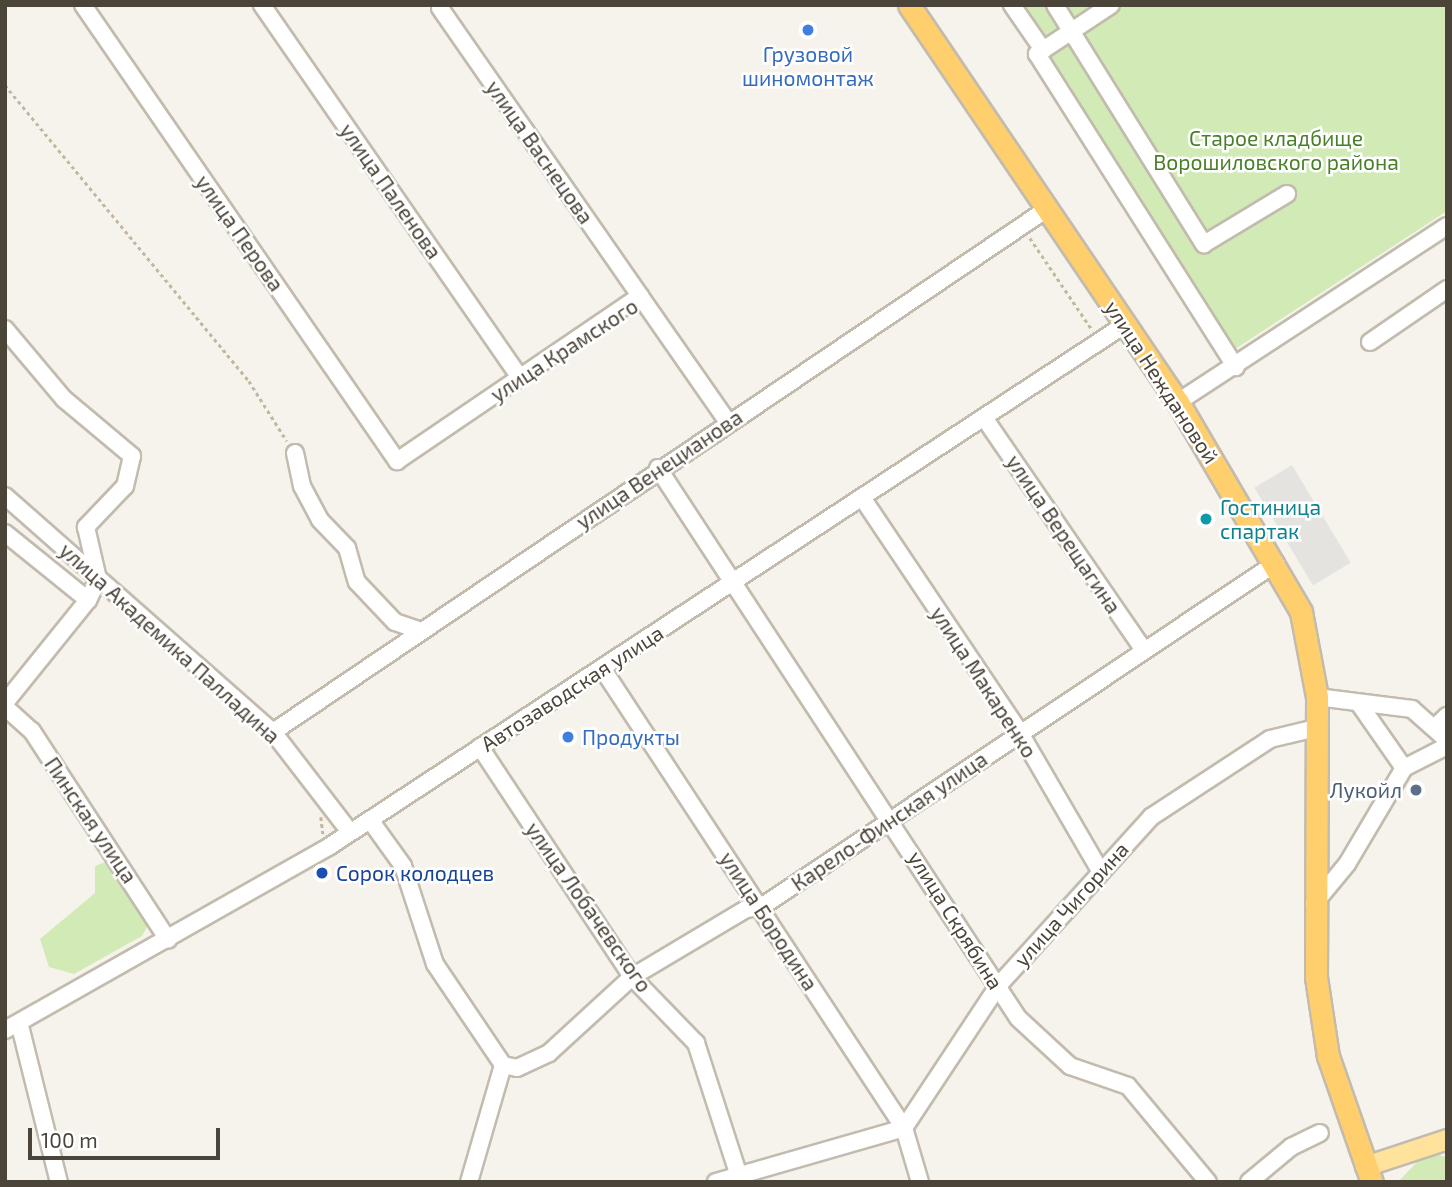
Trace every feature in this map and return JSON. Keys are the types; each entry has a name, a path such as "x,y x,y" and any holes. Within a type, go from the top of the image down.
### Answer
{"highway":[{"name":"улица Неждановой","path":"909,5 1178,402 1276,563 1301,612 1317,697 1312,906 1328,1056 1368,1174"}],"main road":[{"path":"1368,1174 1446,1141"}],"street":[{"name":"улица Перова","path":"83,5 397,461"},
{"name":"улица Паленова","path":"261,5 520,377"},
{"path":"1012,5 1043,50"},
{"path":"1055,5 1204,244 1287,194"},
{"path":"1111,5 1037,54 1236,367"},
{"name":"улица Васнецова","path":"440,8 640,296"},
{"name":"улица Венецианова","path":"273,732 658,468 1046,209"},
{"path":"1178,402 1236,367 1447,226"},
{"path":"1370,342 1447,289"},
{"name":"улица Крамского","path":"397,461 640,296 728,422"},
{"name":"Автозаводская улица","path":"13,1028 370,820 738,582 1126,324"},
{"path":"5,329 64,399 132,456 125,486 86,527 98,579 88,600 5,705"},
{"name":"улица Верещагина","path":"985,419 1143,649"},
{"path":"295,453 302,486 320,520 347,548 357,582 395,622 421,631"},
{"name":"улица Скрябина","path":"658,468 738,582 893,818 1018,1018 1070,1066 1128,1086 1208,1182"},
{"name":"улица Академика Палладина","path":"5,496 273,732 350,832"},
{"name":"улица Макаренко","path":"863,499 1020,733 1099,869"},
{"path":"5,533 88,600"},
{"name":"Карело-Финская улица","path":"503,1065 517,1068 549,1053 632,977 747,909 761,907 1143,649 1276,563"},
{"name":"улица Бородина","path":"602,668 904,1128 920,1182"},
{"path":"1317,697 1360,705 1412,709 1447,740"},
{"name":"Пинская улица","path":"5,705 55,765 167,940"},
{"path":"1360,705 1404,768"},
{"path":"1434,728 1447,716"},
{"name":"улица Чигорина","path":"904,1128 998,986 1099,869 1151,817 1270,739 1316,728"},
{"path":"1312,906 1347,863 1404,768 1447,746"},
{"name":"улица Лобачевского","path":"480,747 632,977 695,1043 739,1177"},
{"path":"370,820 402,866 435,964 503,1065 469,1182"},
{"path":"13,1028 59,1182"},
{"path":"716,1182 904,1128"},
{"path":"1249,1182 1291,1147 1320,1133"}],"path":[{"path":"5,85 249,380 295,453"},
{"path":"1022,227 1101,341"}],"green space":[{"name":"Старое кладбище Ворошиловского района","path":"1008,5 1447,5 1447,211 1232,351"},
{"path":"108,861 151,920 142,936 74,974 49,967 40,939 95,893 95,866"},
{"path":"1438,1155 1447,1157 1447,1182 1398,1182 1417,1162"}],"shaded area":[{"path":"1292,465 1351,563 1313,585 1254,488"}],"place":[{"name":"Грузовой шиномонтаж","path":"808,30"},
{"name":"Гостиница спартак","path":"1206,519"},
{"name":"Продукты","path":"568,737"},
{"name":"Лукойл","path":"1416,790"},
{"name":"Сорок колодцев","path":"322,873"}]}
